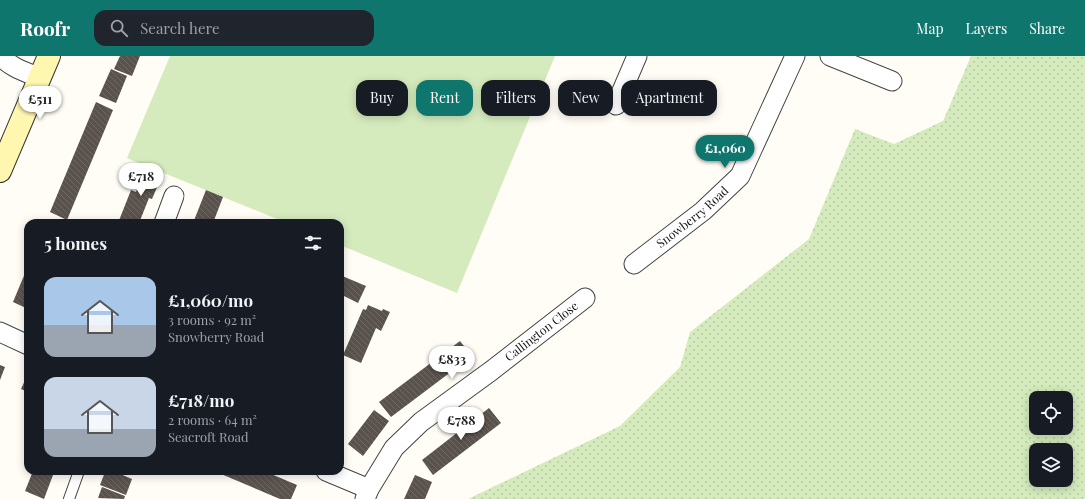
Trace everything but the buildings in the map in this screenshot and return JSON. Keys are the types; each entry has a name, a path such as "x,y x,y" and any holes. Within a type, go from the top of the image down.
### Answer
{"street":[{"path":"1,56 8,64 15,68 40,78"},
{"path":"0,171 49,56"},
{"path":"616,105 637,56"},
{"name":"Snowberry Road","path":"634,264 703,211 740,176 795,56"},
{"path":"830,56 892,81"},
{"path":"165,219 174,196"},
{"name":"Callington Close","path":"367,494 394,448 421,422 491,371 585,298"},
{"path":"0,332 24,343"},
{"path":"333,475 367,494"}],"lane":[{"path":"69,499 78,475"}],"green space":[{"path":"170,56 555,56 545,80 481,80 481,116 530,116 457,293 344,247 344,219 277,219 127,158"},
{"path":"971,56 1085,56 1085,499 468,499 620,426 680,367 690,332 809,239 855,129 894,144 943,121"}]}
